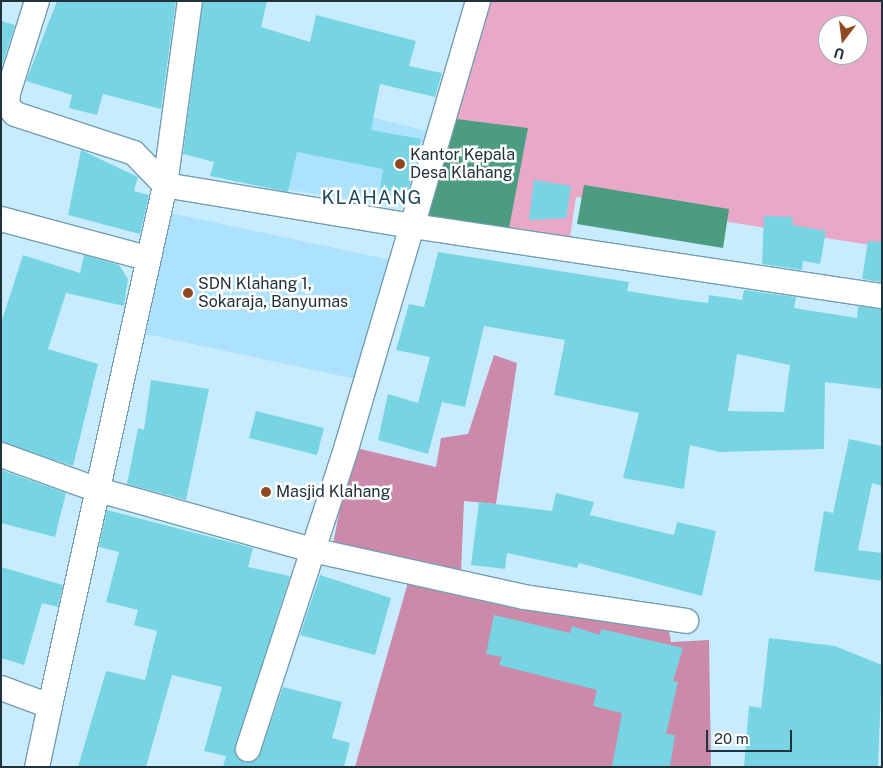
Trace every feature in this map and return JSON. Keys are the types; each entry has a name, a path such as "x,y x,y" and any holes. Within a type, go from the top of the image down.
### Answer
{"street":[{"path":"37,1 4,105 16,114 134,153 165,185 412,226 882,296"},
{"path":"37,767 95,489 165,185 190,1"},
{"path":"248,749 312,550 412,226 478,1"},
{"path":"1,220 147,258"},
{"path":"1,455 95,489 312,550 515,595 686,621"},
{"path":"1,688 50,706"}],"shaded area":[{"path":"482,1 882,1 882,247 576,197 569,244 416,221"},
{"path":"271,91 426,131 409,208 249,184"},
{"path":"448,118 528,128 509,228 424,217"},
{"path":"584,185 729,209 723,248 577,224"},
{"name":"SDN Klahang 1, Sokaraja, Banyumas","path":"171,213 391,260 365,381 146,334"},
{"path":"494,355 517,363 496,504 464,501 460,596 667,620 671,642 709,640 711,767 355,767 409,579 331,554 352,447 436,467 441,438 468,434"}],"building":[{"path":"57,1 176,1 161,109 103,94 97,115 69,108 72,95 26,81"},
{"path":"203,1 267,1 261,27 310,42 316,15 416,41 409,66 442,73 435,97 380,84 371,130 421,139 407,194 380,189 383,169 297,152 288,192 210,176 214,162 183,154"},
{"path":"1,21 15,25 1,69"},
{"path":"81,150 138,177 134,191 149,195 140,234 68,215"},
{"path":"534,180 571,186 566,218 529,220"},
{"path":"764,216 793,217 792,225 826,231 820,264 803,261 802,270 762,264"},
{"path":"868,241 882,242 882,282 862,279"},
{"path":"438,252 629,282 627,291 708,303 709,295 742,300 744,290 796,297 794,308 857,318 858,306 882,309 882,389 825,382 824,449 719,452 690,445 684,489 623,478 639,413 554,395 565,340 484,326 465,407 442,402 428,454 378,440 388,394 418,403 430,357 396,350 409,304 424,307","holes":["737,354 790,365 784,412 728,411"]},
{"path":"23,255 80,273 84,255 119,265 128,279 124,306 66,293 48,349 98,364 73,466 1,442 1,323"},
{"path":"151,380 209,389 186,500 127,484 138,428 144,430"},
{"path":"256,411 324,428 317,455 249,438"},
{"path":"849,439 882,446 882,486 872,483 858,550 882,553 882,581 814,571 824,511 833,513"},
{"path":"1,470 66,493 55,537 1,523"},
{"path":"556,493 594,502 590,515 674,535 677,522 716,531 702,596 579,563 577,568 507,553 505,569 471,565 479,502 552,511"},
{"path":"107,510 253,548 248,567 290,576 235,752 244,762 258,759 283,687 342,702 332,738 350,743 344,767 223,767 226,756 204,751 222,687 172,675 146,767 78,767 106,671 145,680 157,631 134,625 138,610 106,602 119,552 99,547"},
{"path":"1,567 63,585 58,607 42,603 24,665 1,658"},
{"path":"320,575 391,598 375,655 300,635"},
{"path":"494,615 570,633 572,626 600,635 601,629 683,648 673,681 678,682 666,734 675,735 670,767 612,767 622,713 593,706 597,690 499,665 502,657 486,654"},
{"path":"769,638 835,646 882,665 878,767 744,767 749,706 761,708"}],"place":[{"name":"Kantor Kepala Desa Klahang","path":"400,164"},
{"name":"SDN Klahang 1, Sokaraja, Banyumas","path":"188,293"},
{"name":"Masjid Klahang","path":"266,492"}],"district":[{"name":"KLAHANG","path":"372,198"}]}
